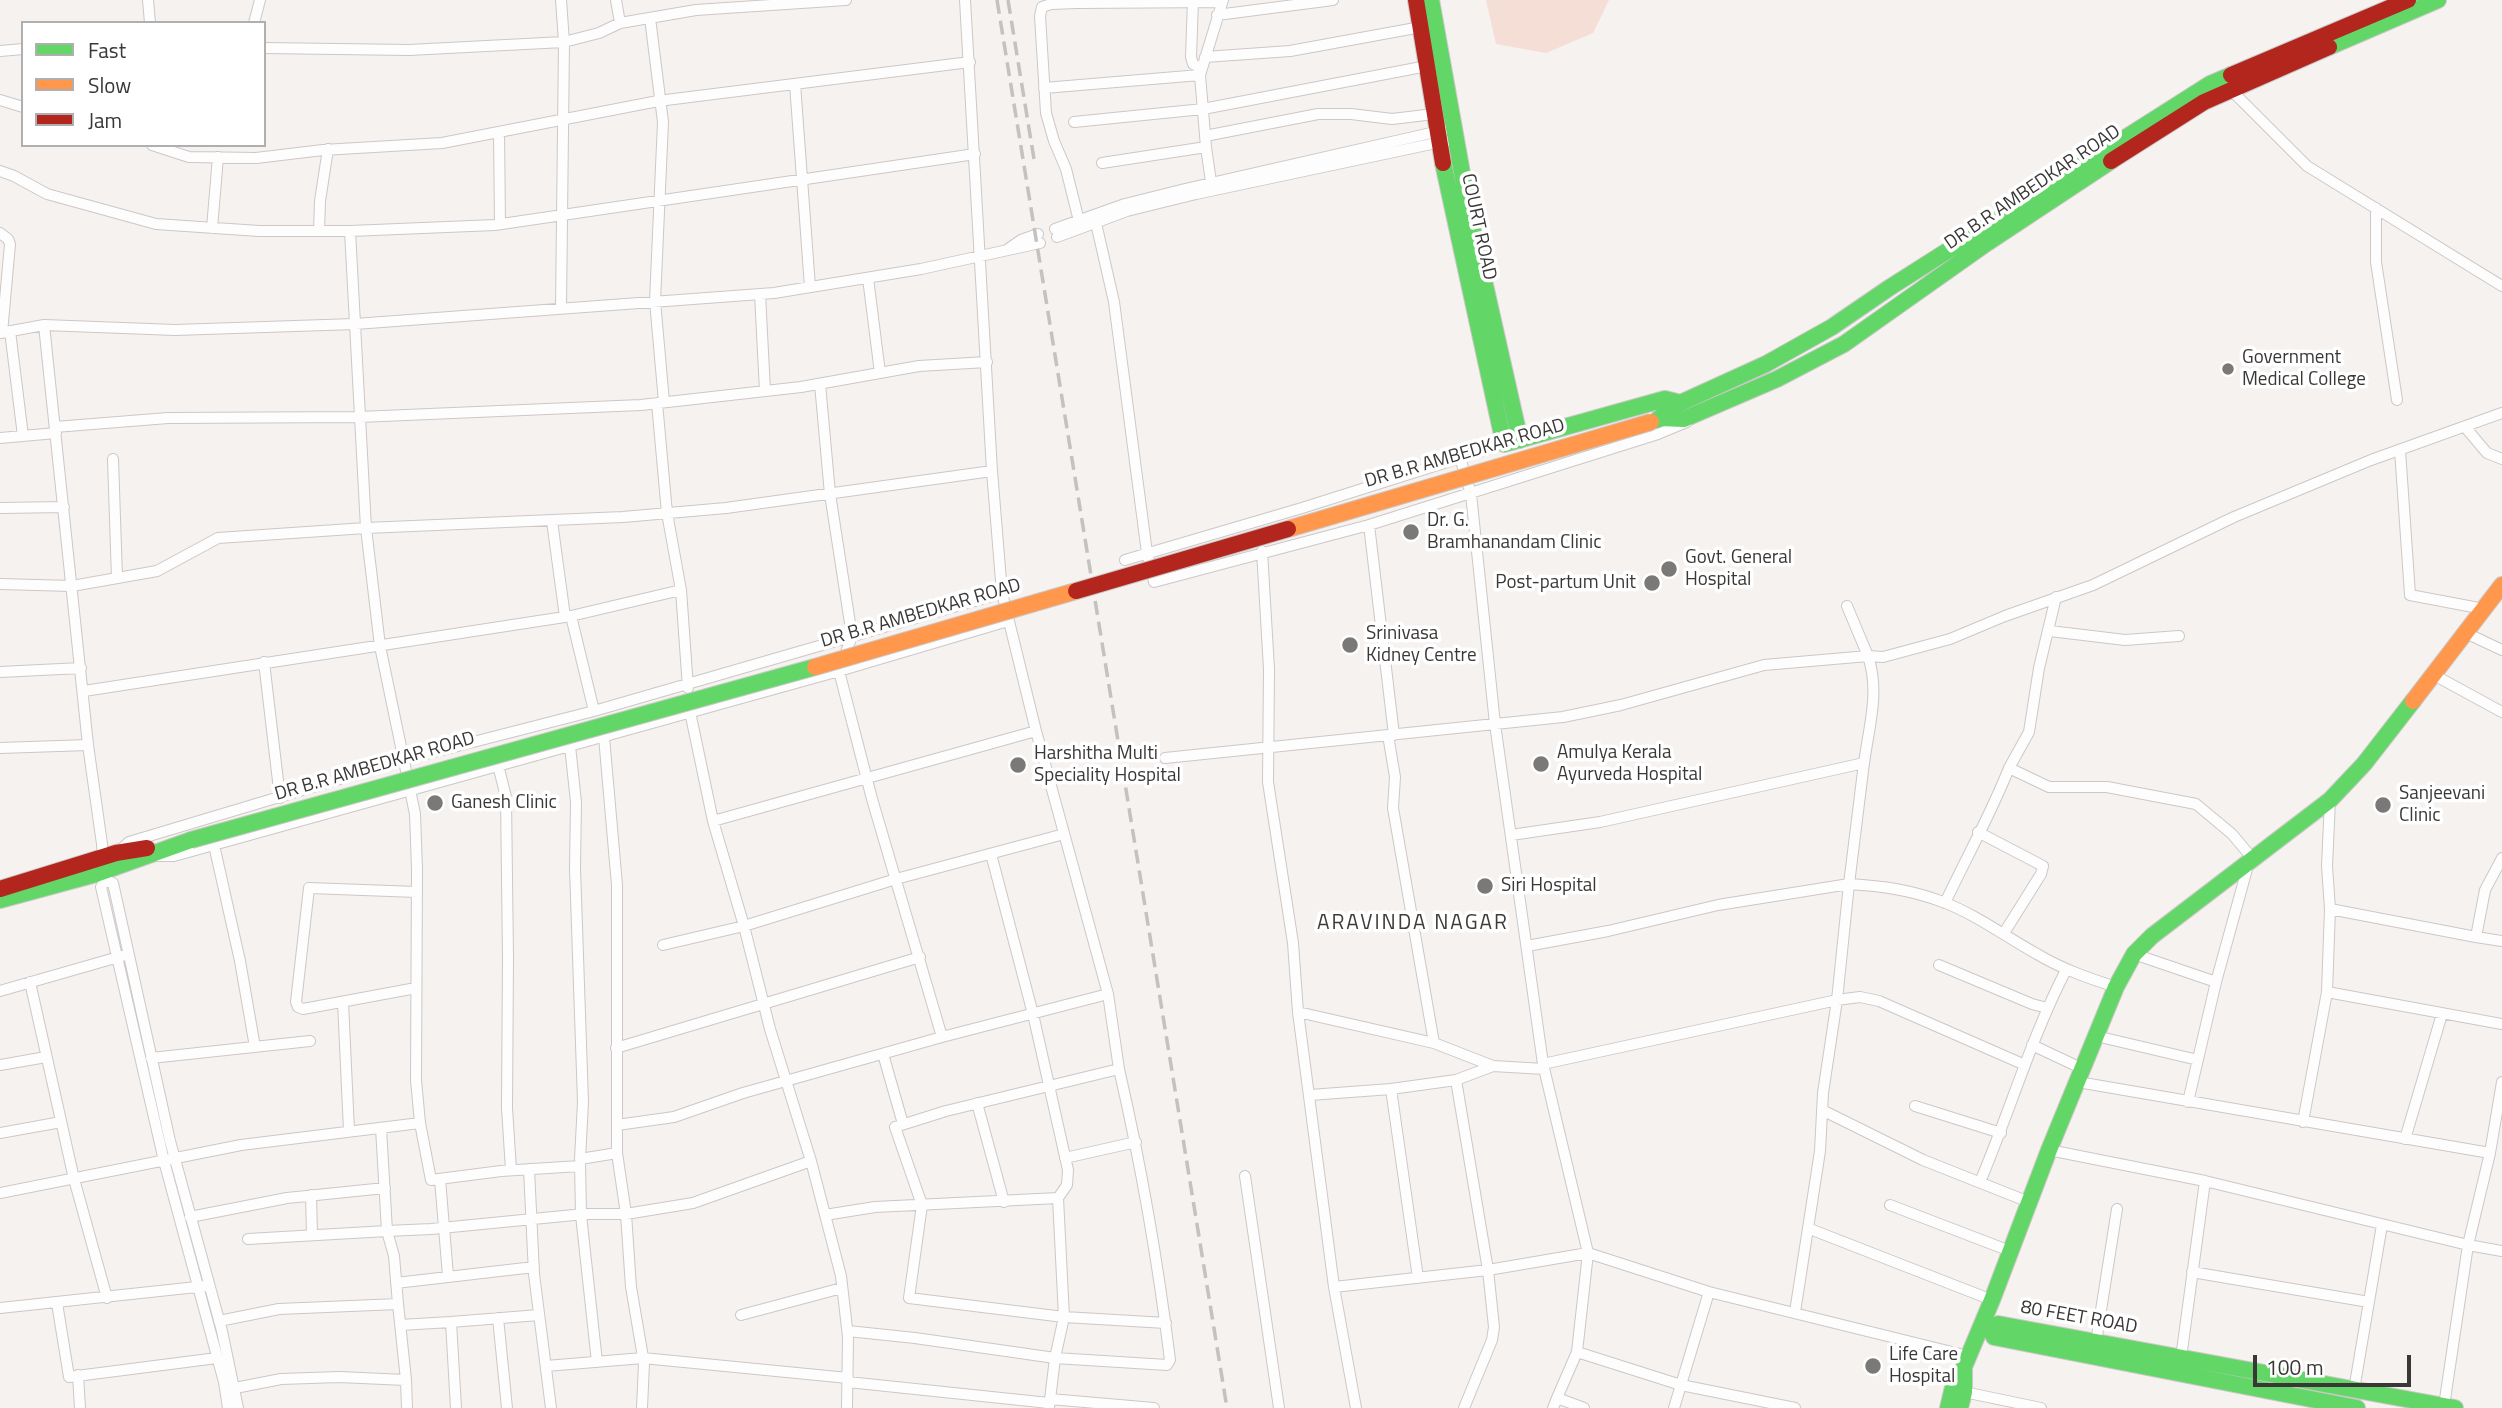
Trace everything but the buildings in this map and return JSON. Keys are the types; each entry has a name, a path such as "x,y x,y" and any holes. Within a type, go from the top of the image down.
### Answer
{"street":[{"path":"148,0 150,21"},
{"path":"255,21 260,0"},
{"path":"561,0 564,42 561,308"},
{"path":"616,0 620,23"},
{"path":"266,48 421,50 564,42 598,33 620,23 650,18 695,5 846,0"},
{"path":"848,1331 1055,1358 1167,1365 1170,1360 1136,1142 1119,1069 1108,994 1036,731 1002,593 992,471 965,0"},
{"path":"1217,15 1334,0"},
{"name":"COURT ROAD","path":"1416,0 1434,114 1446,135"},
{"name":"COURT ROAD","path":"1431,0 1446,135 1512,442"},
{"name":"DR B.R AMBEDKAR ROAD","path":"0,900 191,840 854,656 1261,534 1656,420 1677,420 1685,410 1825,331 2188,96 2226,85 2401,8 2438,0"},
{"path":"1079,221 1066,169 1046,113 1040,16 1042,7 1051,4 1223,1 1202,67 1205,142 1212,187"},
{"path":"1193,2 1191,57 1193,64 1202,67"},
{"path":"650,18 662,101 661,200 655,301 667,513 681,590 689,713 713,821 811,1161 842,1288 848,1331 847,1408"},
{"path":"1044,88 1202,67 1421,27"},
{"path":"0,51 21,49"},
{"path":"158,147 189,157 256,158 328,149 442,143 662,101 970,62"},
{"path":"1074,122 1203,109 1427,66"},
{"path":"795,84 810,287"},
{"path":"2226,85 2307,166 2502,286"},
{"path":"0,100 21,106"},
{"path":"1102,163 1205,142 1318,114 1351,114 1392,119 1434,114"},
{"path":"499,132 500,224"},
{"path":"1212,187 1056,233 1079,221 1125,204 1446,135"},
{"path":"212,228 222,157 227,147"},
{"path":"319,231 320,201 328,149"},
{"path":"0,171 47,194 156,224 350,231 500,224 975,154"},
{"path":"2375,208 2376,262 2397,400"},
{"path":"1096,223 1114,302 1147,553 1154,582 1471,495 1658,434 1686,422 1685,410 1665,399 1512,442 1302,508 1147,553 1125,560"},
{"path":"350,231 366,528 380,646 415,814 416,1080 420,1123 431,1180 580,1162 617,1153"},
{"path":"0,233 8,239 9,244 4,332 23,436"},
{"path":"4,332 44,325 175,330 355,324 760,294 867,278 981,256 1006,251 1016,242 1039,239"},
{"path":"867,278 880,373"},
{"path":"760,294 765,391"},
{"path":"44,325 88,745 107,866 102,887 151,1058 169,1160 190,1217 228,1408"},
{"path":"0,438 168,418 359,417 661,403 820,384 919,366 987,362"},
{"path":"820,384 830,494 852,636 839,671 867,779 942,1037"},
{"path":"1166,758 1563,717 1621,705 1764,665 1883,657 1950,639 2056,597 2094,585 2234,517 2400,450 2502,413"},
{"path":"2465,427 2487,453 2502,459"},
{"path":"2400,450 2410,595 2484,609"},
{"path":"1461,458 1471,495 1495,724 1544,1067 1588,1254 1577,1352 1555,1403 1584,1408"},
{"path":"113,459 117,578"},
{"path":"0,584 72,586 157,570 218,538 667,513 992,471"},
{"path":"0,508 64,507"},
{"path":"552,521 568,616 594,711"},
{"path":"1369,525 1395,777 1393,808 1434,1043"},
{"path":"1262,551 1269,669 1268,782 1292,930 1298,1013 1334,1287 1356,1408"},
{"path":"1948,1408 1953,1387 1985,1326 1992,1300 2049,1150 2116,987 2134,954 2152,936 2330,800 2364,764 2502,585"},
{"path":"84,691 568,616 681,590"},
{"path":"107,866 129,842 403,760 594,711 1002,593"},
{"path":"1945,903 2029,732 2039,668 2056,597"},
{"path":"1795,1312 1820,1151 1822,1110 1875,688 1868,656 1847,606"},
{"path":"147,856 174,856 1009,621"},
{"path":"2050,631 2125,640 2179,636"},
{"path":"2466,633 2502,650"},
{"path":"264,662 280,798"},
{"path":"0,671 81,668"},
{"path":"2434,675 2502,712"},
{"path":"713,821 1036,731"},
{"path":"604,737 617,885 617,1153 626,1214 631,1287 643,1358 642,1408"},
{"path":"0,748 88,745"},
{"path":"570,746 576,802 575,868 583,1102 581,1215 597,1362"},
{"path":"1511,835 1600,822 1726,792 1864,764"},
{"path":"498,765 506,797 507,1108 511,1170"},
{"path":"2009,768 2049,787 2107,787 2196,804 2232,834 2251,861"},
{"path":"2303,1122 2326,992 2330,909 2327,866 2330,800"},
{"path":"1978,832 2043,866 2041,874 2004,933"},
{"path":"663,945 744,926 897,879 1064,834"},
{"name":"DR B.R AMBEDKAR ROAD","path":"0,889 147,856 191,840"},
{"path":"214,845 240,961 255,1047"},
{"path":"991,854 1065,1158 1067,1185 1058,1198 1064,1317 1049,1403"},
{"path":"2476,937 2485,890 2502,858"},
{"path":"2188,1102 2216,982 2251,861"},
{"path":"1527,946 1608,931 1718,905 1850,884 1896,887 1945,903 2004,933 2066,970 2116,987"},
{"path":"416,988 303,1009 296,1004 308,889 313,887 417,892"},
{"path":"2330,909 2502,941"},
{"path":"2134,954 2216,982"},
{"path":"0,991 122,956"},
{"path":"122,956 169,1160 204,1286 219,1321 238,1408"},
{"path":"616,1048 920,957"},
{"path":"1939,965 2047,1008"},
{"path":"1980,1182 2047,1008 2066,970"},
{"path":"30,982 74,1180 107,1298"},
{"path":"2326,992 2502,1024"},
{"path":"617,1125 674,1117 786,1081 1108,994"},
{"path":"1298,1013 1434,1043 1493,1066 1544,1067 1837,1000 1860,998 1879,1002 2025,1065"},
{"path":"343,1002 349,1131"},
{"path":"2406,1139 2442,1014"},
{"path":"2096,1036 2198,1059"},
{"path":"151,1058 310,1041"},
{"path":"2032,1045 2081,1075 2188,1102 2490,1153"},
{"path":"883,1054 904,1124"},
{"path":"0,1065 47,1056"},
{"path":"1310,1095 1391,1089 1456,1080 1493,1066"},
{"path":"1119,1069 1049,1084 895,1127 922,1205 909,1298 1064,1317 1166,1323"},
{"path":"1456,1080 1488,1269 1494,1327 1492,1340 1464,1408"},
{"path":"2450,1407 2468,1245 2490,1153 2502,1082"},
{"path":"1391,1089 1418,1278"},
{"path":"977,1103 1004,1202"},
{"path":"1915,1105 2001,1133"},
{"path":"1822,1110 1923,1160 2029,1202"},
{"path":"0,1133 61,1122"},
{"path":"0,1193 241,1145 420,1123"},
{"path":"381,1128 387,1231 394,1256 407,1408"},
{"path":"1065,1158 1136,1142"},
{"path":"2049,1150 2205,1181 2382,1226 2502,1251"},
{"path":"248,1239 626,1214 693,1203 811,1161"},
{"path":"529,1169 534,1267 551,1408"},
{"path":"1245,1176 1279,1408"},
{"path":"440,1179 448,1276"},
{"path":"2181,1358 2205,1181"},
{"path":"190,1217 310,1195 385,1188"},
{"path":"310,1195 312,1235"},
{"path":"825,1216 875,1207 1058,1198"},
{"path":"1890,1205 2010,1251"},
{"path":"2096,1342 2117,1209"},
{"path":"2354,1390 2382,1226"},
{"path":"1810,1229 1992,1300"},
{"path":"1334,1287 1588,1254 1709,1292 1795,1312 1966,1362"},
{"path":"396,1283 534,1267"},
{"path":"2192,1272 2369,1302"},
{"path":"0,1308 204,1286"},
{"path":"741,1315 842,1288"},
{"path":"1674,1408 1709,1292"},
{"path":"57,1303 69,1377 217,1358"},
{"path":"219,1321 279,1308 397,1304"},
{"path":"400,1325 539,1315"},
{"path":"498,1318 507,1408"},
{"path":"451,1322 456,1408"},
{"name":"80 FEET ROAD","path":"1985,1326 1998,1324 2096,1342 2354,1390 2411,1405 2450,1407"},
{"name":"80 FEET ROAD","path":"1985,1326 1994,1337 2288,1401 2357,1408"},
{"path":"1577,1352 1681,1385 1795,1408"},
{"path":"546,1366 643,1358 1049,1403 1154,1408"},
{"path":"1966,1362 1962,1400 2041,1408"},
{"path":"78,1375 80,1408"},
{"path":"235,1388 281,1379 339,1377 406,1380"}],"shaded area":[{"path":"1486,0 1609,0 1593,33 1546,53 1496,44"}],"railway":[{"path":"997,0 1227,1408"},
{"path":"1008,0 1034,159"}],"traffic: fast":[{"path":"1431,0 1471,223 1520,440"},
{"path":"2329,47 2438,0"},
{"path":"1657,420 1676,405 1766,364 1832,327 2210,84 2231,75"},
{"path":"1660,418 1684,419 1777,379 1844,344 1987,243 2111,161"},
{"path":"1443,163 1504,444 1665,399 1681,403"},
{"path":"191,840 815,667"},
{"path":"1948,1408 1953,1387 1992,1300 2049,1150 2116,987 2134,954 2152,936 2330,800 2364,764 2413,701"},
{"path":"0,900 96,874 191,840"},
{"path":"2357,1408 1994,1337 1989,1327 1998,1324 2455,1408"},
{"path":"1960,1408 1964,1392 1964,1369"}],"traffic: slow":[{"path":"1288,529 1651,422"},
{"path":"2413,701 2502,585"},
{"path":"815,667 1076,591"}],"traffic: jam":[{"path":"1416,0 1443,163"},
{"path":"2231,75 2408,0"},
{"path":"2111,161 2204,102 2329,47"},
{"path":"1076,591 1288,529"},
{"path":"0,889 116,853 147,848"}],"place":[{"name":"Government Medical College","path":"2228,369"},
{"name":"Dr. G. Bramhanandam Clinic","path":"1411,532"},
{"name":"Govt. General Hospital","path":"1669,569"},
{"name":"Post-partum Unit","path":"1652,583"},
{"name":"Srinivasa Kidney Centre","path":"1350,645"},
{"name":"Amulya Kerala Ayurveda Hospital","path":"1541,764"},
{"name":"Harshitha Multi Speciality Hospital","path":"1018,765"},
{"name":"Ganesh Clinic","path":"435,803"},
{"name":"Sanjeevani Clinic","path":"2383,805"},
{"name":"Siri Hospital","path":"1485,886"},
{"name":"Life Care Hospital","path":"1873,1366"}],"district":[{"name":"ARAVINDA NAGAR","path":"1413,924"}]}
